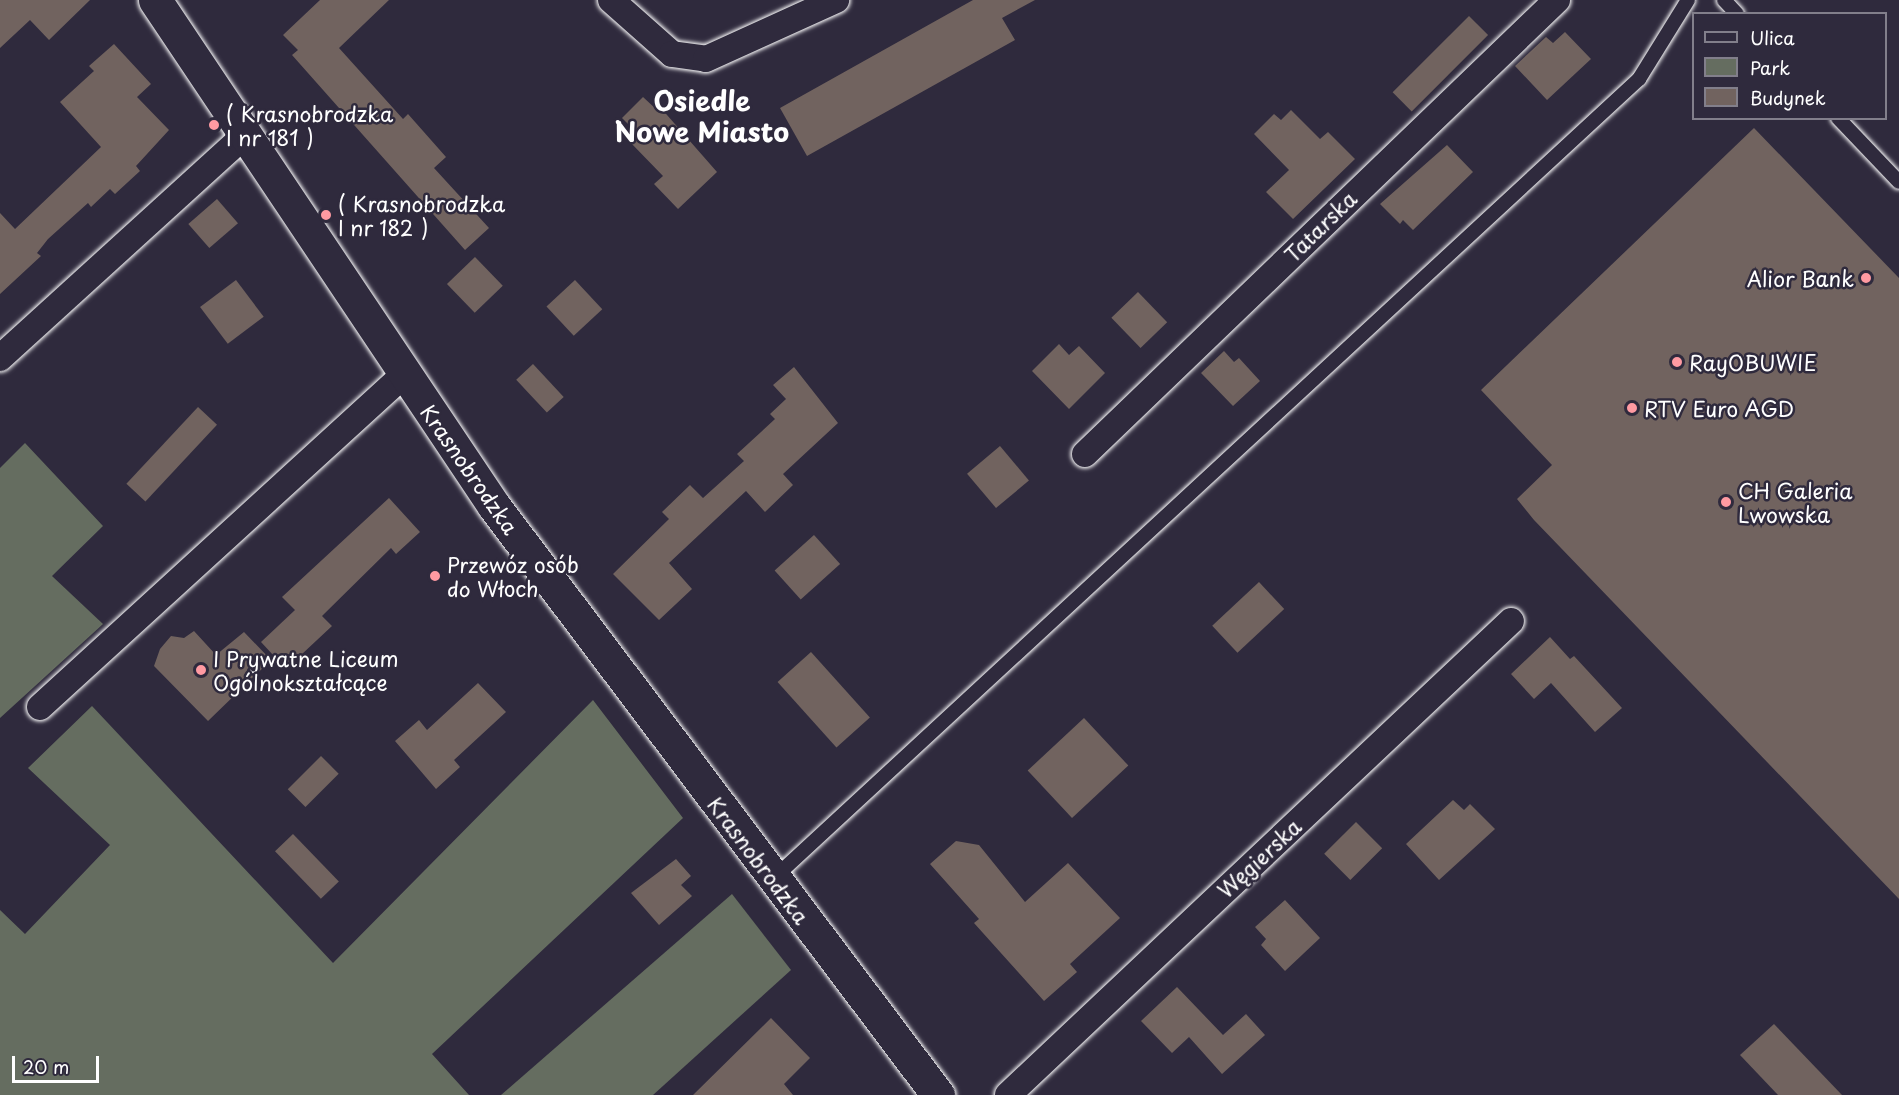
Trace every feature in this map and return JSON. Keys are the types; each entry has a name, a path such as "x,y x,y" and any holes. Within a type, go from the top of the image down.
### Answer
{"street":[{"name":"Krasnobrodzka","path":"155,0 494,506 772,879 938,1095"},
{"path":"611,0 672,54 706,59 836,0"},
{"name":"Tatarska","path":"1085,454 1557,0"},
{"path":"0,358 244,136"},
{"path":"40,707 405,374"},
{"name":"Węgierska","path":"1008,1095 1511,621"}],"lane":[{"path":"772,879 1639,79 1688,0"},
{"path":"1724,0 1735,12"},
{"path":"1840,120 1899,182"}],"green space":[{"path":"25,443 103,526 52,576 103,624 0,718 0,468"},
{"path":"593,700 683,818 432,1054 469,1095 0,1095 0,910 25,934 110,845 28,768 92,706 333,963"},
{"path":"732,894 791,970 653,1095 501,1095"}],"building":[{"path":"0,0 90,0 49,40 30,20 0,48"},
{"path":"320,0 389,0 339,48 403,119 408,114 446,157 434,168 489,228 465,250 292,55 298,50 283,35"},
{"path":"973,0 1035,0 1002,18 1015,40 807,156 780,108"},
{"path":"1469,16 1488,35 1412,111 1393,92"},
{"path":"1565,32 1591,59 1547,100 1515,66 1546,37 1553,43"},
{"path":"114,44 151,84 137,97 169,130 136,166 140,171 115,194 110,189 91,207 88,203 48,239 37,253 41,256 0,294 0,213 15,229 101,147 60,102 94,71 89,66"},
{"path":"643,97 657,110 660,107 717,172 678,209 654,184 663,176 630,142 638,134 622,118"},
{"path":"1291,110 1320,139 1328,132 1355,159 1293,219 1266,192 1289,170 1254,134 1274,114 1281,120"},
{"name":"CH Galeria Lwowska","path":"1754,128 1899,278 1899,899 1534,520 1517,499 1552,465 1481,390"},
{"path":"1447,145 1473,172 1413,230 1403,220 1400,224 1380,204"},
{"path":"217,199 238,223 209,248 188,224"},
{"path":"475,257 503,286 475,313 447,284"},
{"path":"236,280 264,317 228,344 200,307"},
{"path":"575,280 602,309 574,336 546,307"},
{"path":"1138,292 1167,322 1141,348 1111,318"},
{"path":"1059,344 1069,355 1079,346 1105,373 1069,409 1032,371"},
{"path":"1224,351 1234,362 1239,358 1260,381 1233,406 1201,373"},
{"path":"533,364 564,397 547,413 516,380"},
{"path":"794,367 838,423 783,474 793,485 765,512 746,491 669,563 692,589 659,620 613,574 669,519 662,512 690,485 703,498 744,461 737,454 775,419 770,414 786,399 773,385"},
{"path":"198,407 217,425 145,502 126,484"},
{"path":"1000,446 1029,480 996,508 967,474"},
{"path":"389,498 420,532 396,554 391,548 322,616 332,626 286,669 261,642 295,610 282,597"},
{"path":"814,535 840,564 801,599 775,570"},
{"path":"1259,582 1284,609 1237,653 1212,626"},
{"path":"194,631 216,655 244,632 271,660 208,721 154,666 160,649 171,636 184,638"},
{"path":"1550,637 1570,659 1574,656 1622,708 1595,732 1551,683 1534,699 1511,674"},
{"path":"811,652 870,717 836,748 778,682"},
{"path":"478,683 506,712 454,760 460,767 436,789 395,741 419,720 427,730"},
{"path":"1084,718 1128,766 1072,818 1028,771"},
{"path":"321,756 339,774 305,807 288,789"},
{"path":"1453,800 1464,810 1470,804 1495,829 1439,880 1406,844"},
{"path":"1356,822 1382,848 1350,880 1324,854"},
{"path":"293,834 339,881 321,899 275,851"},
{"path":"956,841 979,845 1025,902 1068,863 1120,918 1070,964 1077,972 1044,1001 974,923 979,919 930,864"},
{"path":"676,859 691,876 681,885 692,896 659,925 631,893"},
{"path":"1285,900 1320,938 1285,971 1261,945 1266,939 1255,927"},
{"path":"1177,987 1223,1035 1246,1014 1265,1035 1222,1074 1189,1037 1172,1053 1141,1021"},
{"path":"771,1018 810,1058 784,1084 793,1095 693,1095"},
{"path":"1774,1024 1842,1095 1778,1095 1740,1055"}],"place":[{"name":"( Krasnobrodzka I nr 181 )","path":"214,125"},
{"name":"( Krasnobrodzka I nr 182 )","path":"326,215"},
{"name":"Alior Bank","path":"1866,278"},
{"name":"RayOBUWIE","path":"1677,362"},
{"name":"RTV Euro AGD","path":"1632,408"},
{"name":"CH Galeria Lwowska","path":"1726,502"},
{"name":"Przewóz osób do Włoch","path":"435,576"},
{"name":"I Prywatne Liceum Ogólnokształcące","path":"201,670"}],"district":[{"name":"Osiedle Nowe Miasto","path":"702,114"}]}
